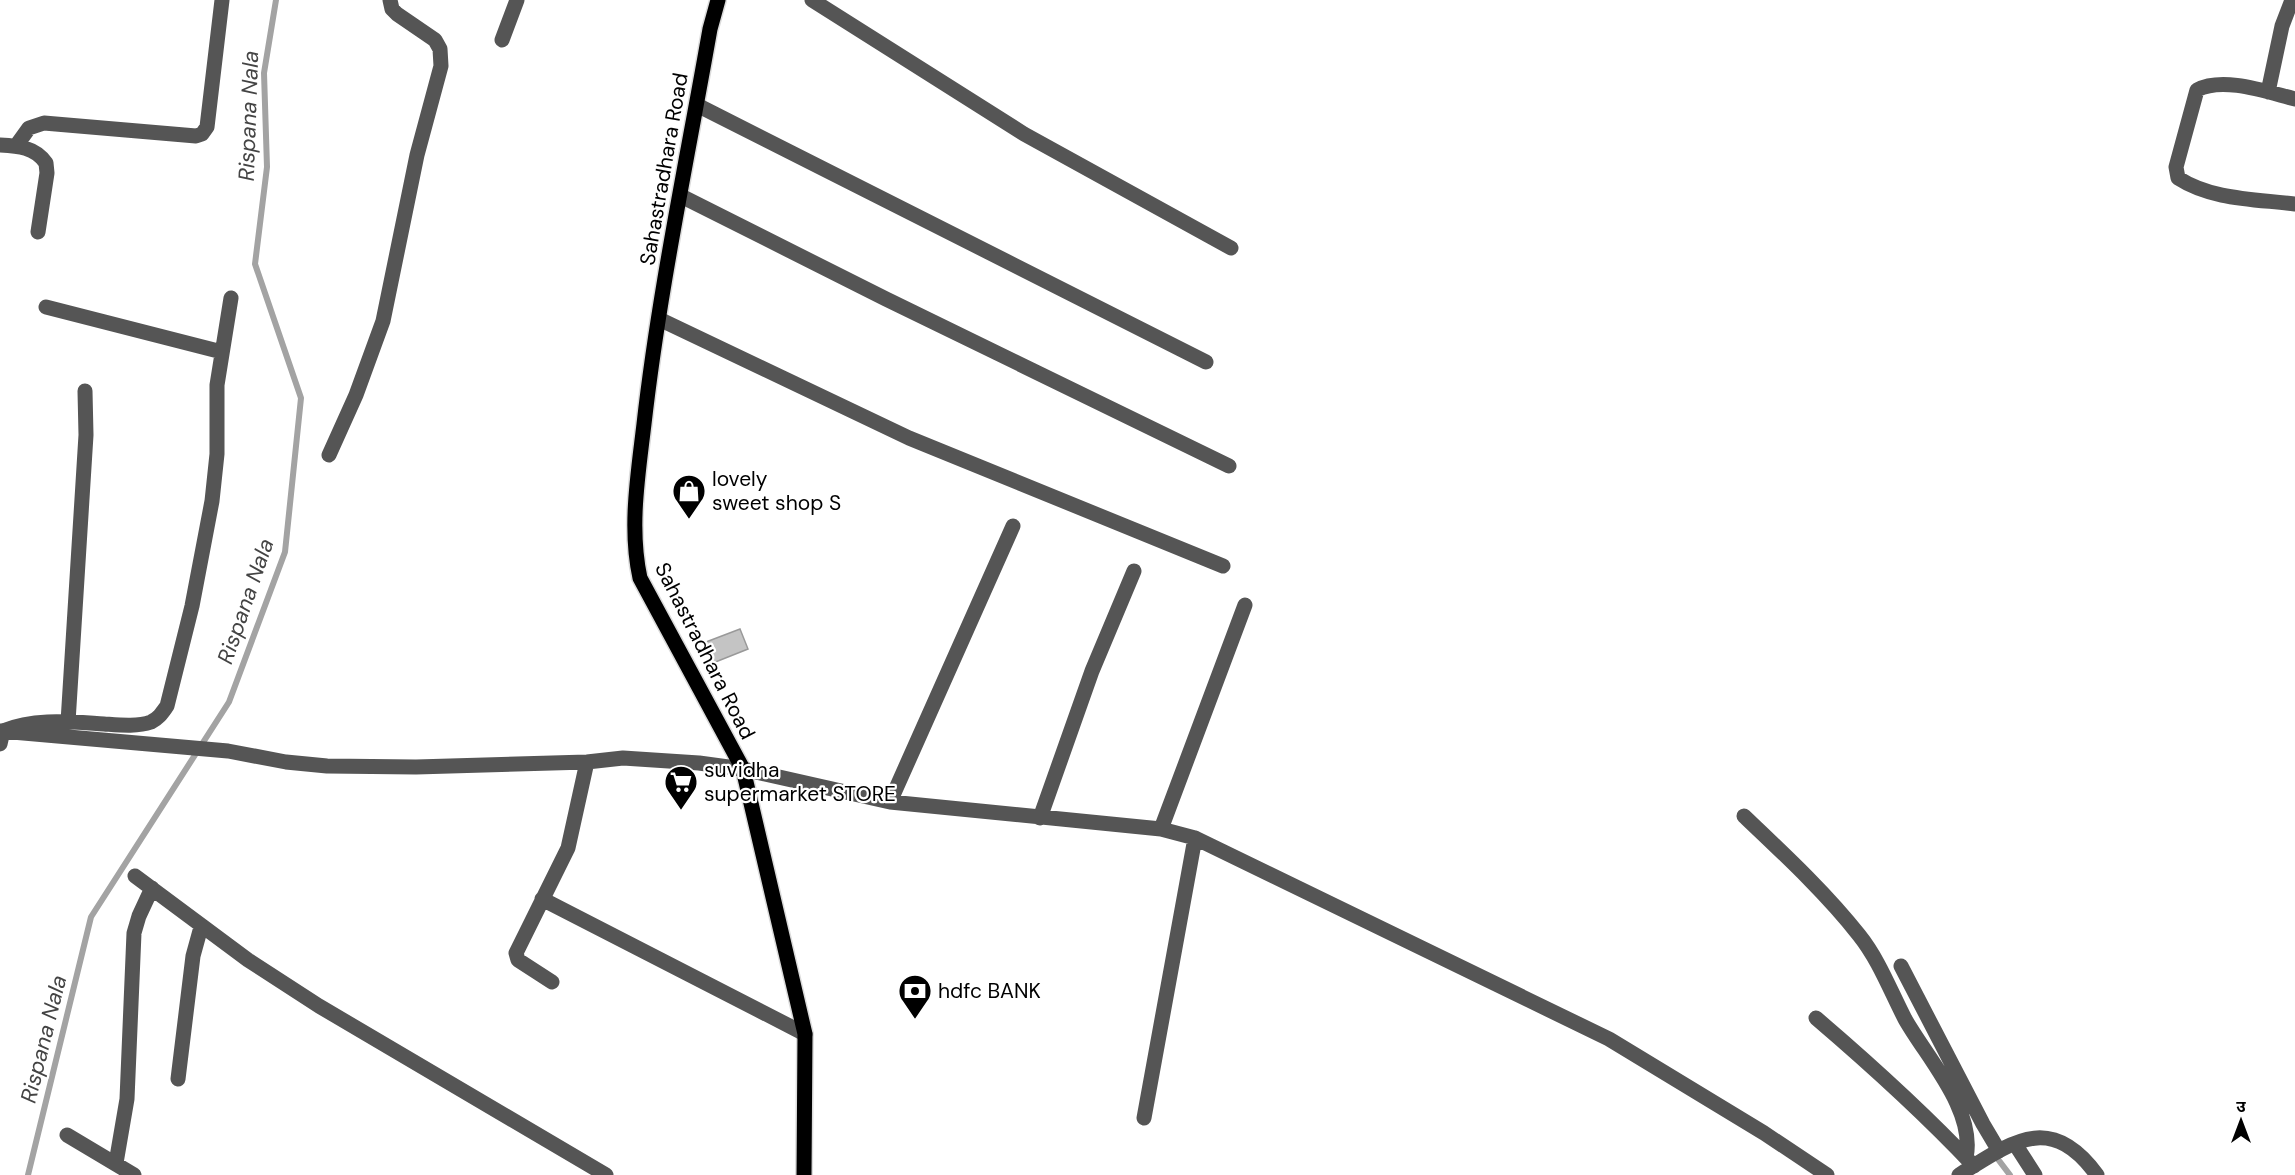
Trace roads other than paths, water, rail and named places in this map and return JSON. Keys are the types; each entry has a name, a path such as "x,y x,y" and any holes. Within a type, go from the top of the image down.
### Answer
{"main road":[{"name":"Sahastradhara Road","path":"718,0 651,358 638,476 635,556 640,578 743,770 805,1034 804,1175"}],"street":[{"path":"16,146 29,128 44,123 196,136 202,134 207,127 222,0"},
{"path":"329,455 356,395 382,321 417,155 441,66 440,49 435,40 397,14 392,9 390,0"},
{"path":"502,40 517,0"},
{"path":"812,0 1024,134 1231,248"},
{"path":"2268,92 2282,26 2292,0"},
{"path":"2295,99 2224,83 2206,85 2197,90 2176,167 2178,178 2192,187 2228,197 2295,204"},
{"path":"697,105 1206,362"},
{"path":"0,145 16,146 35,152 46,163 47,173 38,232"},
{"path":"681,196 1229,466"},
{"path":"1,735 26,723 68,722 128,725 149,723 161,716 167,706 192,606 212,501 217,454 217,386 231,298"},
{"path":"46,307 222,352"},
{"path":"658,319 909,438 1223,566"},
{"path":"68,722 86,435 85,391"},
{"path":"890,802 1013,526"},
{"path":"1040,818 1092,672 1134,571"},
{"path":"1161,829 1245,605"},
{"path":"1,735 228,751 327,766 416,767 587,762 606,758 651,759 743,770 890,802 1161,829 1195,838 1609,1040 1764,1133 1827,1175"},
{"path":"552,982 518,960 516,952 568,848 587,762"},
{"path":"1744,816 1850,924 1877,960 1906,1020 1934,1062 1961,1115 1968,1140 1984,1157"},
{"path":"1144,1118 1195,838"},
{"path":"135,876 201,927 319,1006 606,1175"},
{"path":"116,1163 127,1099 134,933 152,888"},
{"path":"542,899 805,1034"},
{"path":"178,1079 193,956 201,927"},
{"path":"1901,966 1983,1124 1984,1157"},
{"path":"1816,1018 1936,1125 1984,1157"},
{"path":"68,1135 134,1175"},
{"path":"1959,1175 1984,1157 2015,1144 2041,1137 2061,1140 2088,1163 2097,1175"},
{"path":"2015,1144 2035,1175"}],"waterway":[{"name":"Rispana Nala","path":"28,1175 91,917 229,702 285,552 301,398 255,264 267,167 264,73 276,0"},
{"path":"1994,1154 2010,1175"}],"place":[{"name":"lovely sweet shop S","path":"689,520"},
{"name":"suvidha supermarket STORE","path":"681,811"},
{"name":"hdfc BANK","path":"915,1020"}]}
